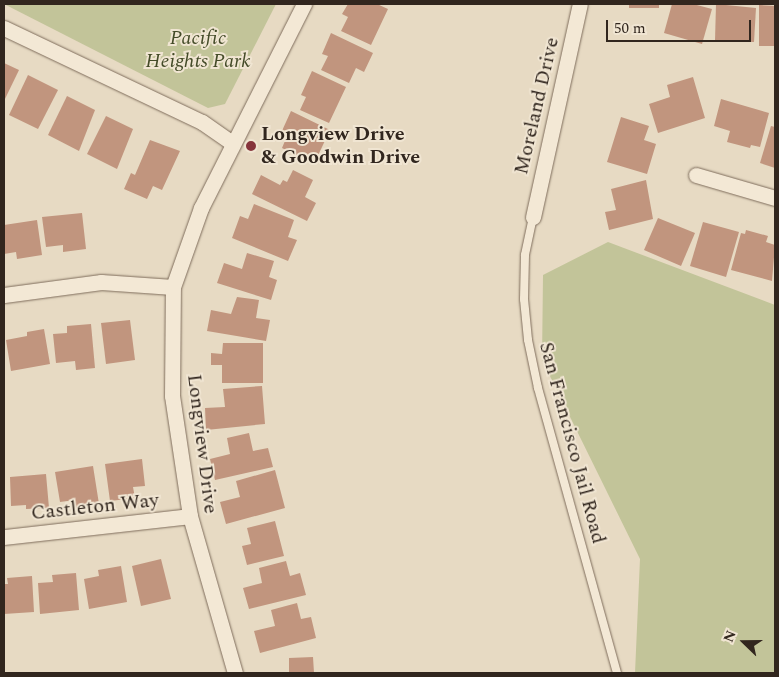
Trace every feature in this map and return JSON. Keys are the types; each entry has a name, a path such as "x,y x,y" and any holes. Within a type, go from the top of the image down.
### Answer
{"street":[{"name":"Longview Drive","path":"235,673 190,516 172,396 173,287 201,208 232,143 304,4"},
{"name":"Moreland Drive","path":"533,217 580,4"},
{"path":"4,28 202,122 232,143"},
{"path":"696,175 775,198"},
{"path":"4,295 102,282 173,287"},
{"name":"Castleton Way","path":"4,537 190,516"}],"lane":[{"name":"San Francisco Jail Road","path":"533,217 525,264 524,299 528,340 538,388 617,673"}],"green space":[{"name":"Pacific Heights Park","path":"4,4 276,4 225,104 208,108"},
{"path":"608,242 775,305 775,673 635,673 640,559 542,360 543,275"}],"building":[{"path":"348,4 377,4 388,9 371,45 341,31 348,17 342,14"},
{"path":"629,4 659,4 659,8 629,8"},
{"path":"672,4 693,4 712,9 702,44 664,33"},
{"path":"716,4 756,8 754,42 715,41"},
{"path":"759,5 775,6 775,46 759,46"},
{"path":"331,33 373,53 364,72 356,68 349,83 321,70 328,56 322,54"},
{"path":"4,63 19,70 4,101"},
{"path":"312,71 346,87 329,123 300,110 306,97 301,95"},
{"path":"28,75 58,90 38,129 9,115"},
{"path":"693,77 705,118 658,133 649,104 670,97 667,85"},
{"path":"67,96 95,110 79,151 48,135"},
{"path":"721,99 769,113 760,147 751,145 750,148 727,142 730,131 714,126"},
{"path":"291,111 330,130 314,164 282,148 287,136 281,133"},
{"path":"106,116 133,129 117,169 87,154"},
{"path":"621,117 649,126 644,140 656,144 647,174 607,162"},
{"path":"771,126 775,127 775,168 760,163"},
{"path":"150,140 180,151 162,190 153,186 147,199 124,189 131,173 135,175"},
{"path":"293,170 313,180 305,197 316,203 307,221 252,194 261,175 280,185 283,180 287,182"},
{"path":"646,180 653,219 609,230 605,212 616,210 611,189"},
{"path":"254,204 294,220 288,237 297,240 288,261 232,238 240,216 248,219"},
{"path":"82,213 86,249 63,252 63,245 46,247 42,217"},
{"path":"658,218 695,233 681,266 644,250"},
{"path":"37,220 42,255 17,259 16,252 4,254 4,225"},
{"path":"703,222 739,232 726,277 690,266"},
{"path":"746,230 768,236 766,242 775,245 772,281 731,270 741,233 745,234"},
{"path":"247,253 274,261 269,277 277,280 271,300 217,283 224,263 242,269"},
{"path":"237,297 259,300 256,318 270,320 266,341 207,331 211,310 231,314"},
{"path":"130,320 135,360 106,364 101,323"},
{"path":"91,324 95,368 76,370 75,361 56,363 53,334 67,333 67,326"},
{"path":"44,329 50,364 11,371 6,340 27,336 27,332"},
{"path":"223,343 263,343 263,383 222,383 222,365 211,365 211,353 222,354"},
{"path":"262,386 265,424 206,430 205,408 225,407 223,389"},
{"path":"249,433 253,451 268,448 273,467 215,480 210,459 230,454 227,438"},
{"path":"142,459 145,486 133,487 135,498 110,501 105,464"},
{"path":"93,466 99,504 76,508 75,500 60,502 55,472"},
{"path":"275,470 285,508 226,524 220,502 240,497 236,481"},
{"path":"46,474 49,508 26,509 26,505 11,506 10,477"},
{"path":"275,521 284,556 247,565 242,546 251,544 247,528"},
{"path":"161,559 171,599 141,606 132,566"},
{"path":"286,561 290,576 300,573 306,595 249,609 243,588 262,583 259,568"},
{"path":"121,566 127,602 89,609 84,579 99,576 98,570"},
{"path":"76,573 79,610 40,614 38,583 53,582 52,575"},
{"path":"32,576 34,612 4,614 4,584 8,584 7,578"},
{"path":"297,603 301,619 311,617 316,638 260,653 254,631 275,626 271,610"},
{"path":"313,657 314,673 289,673 289,658"}],"place":[{"name":"Longview Drive & Goodwin Drive","path":"251,146"}]}
